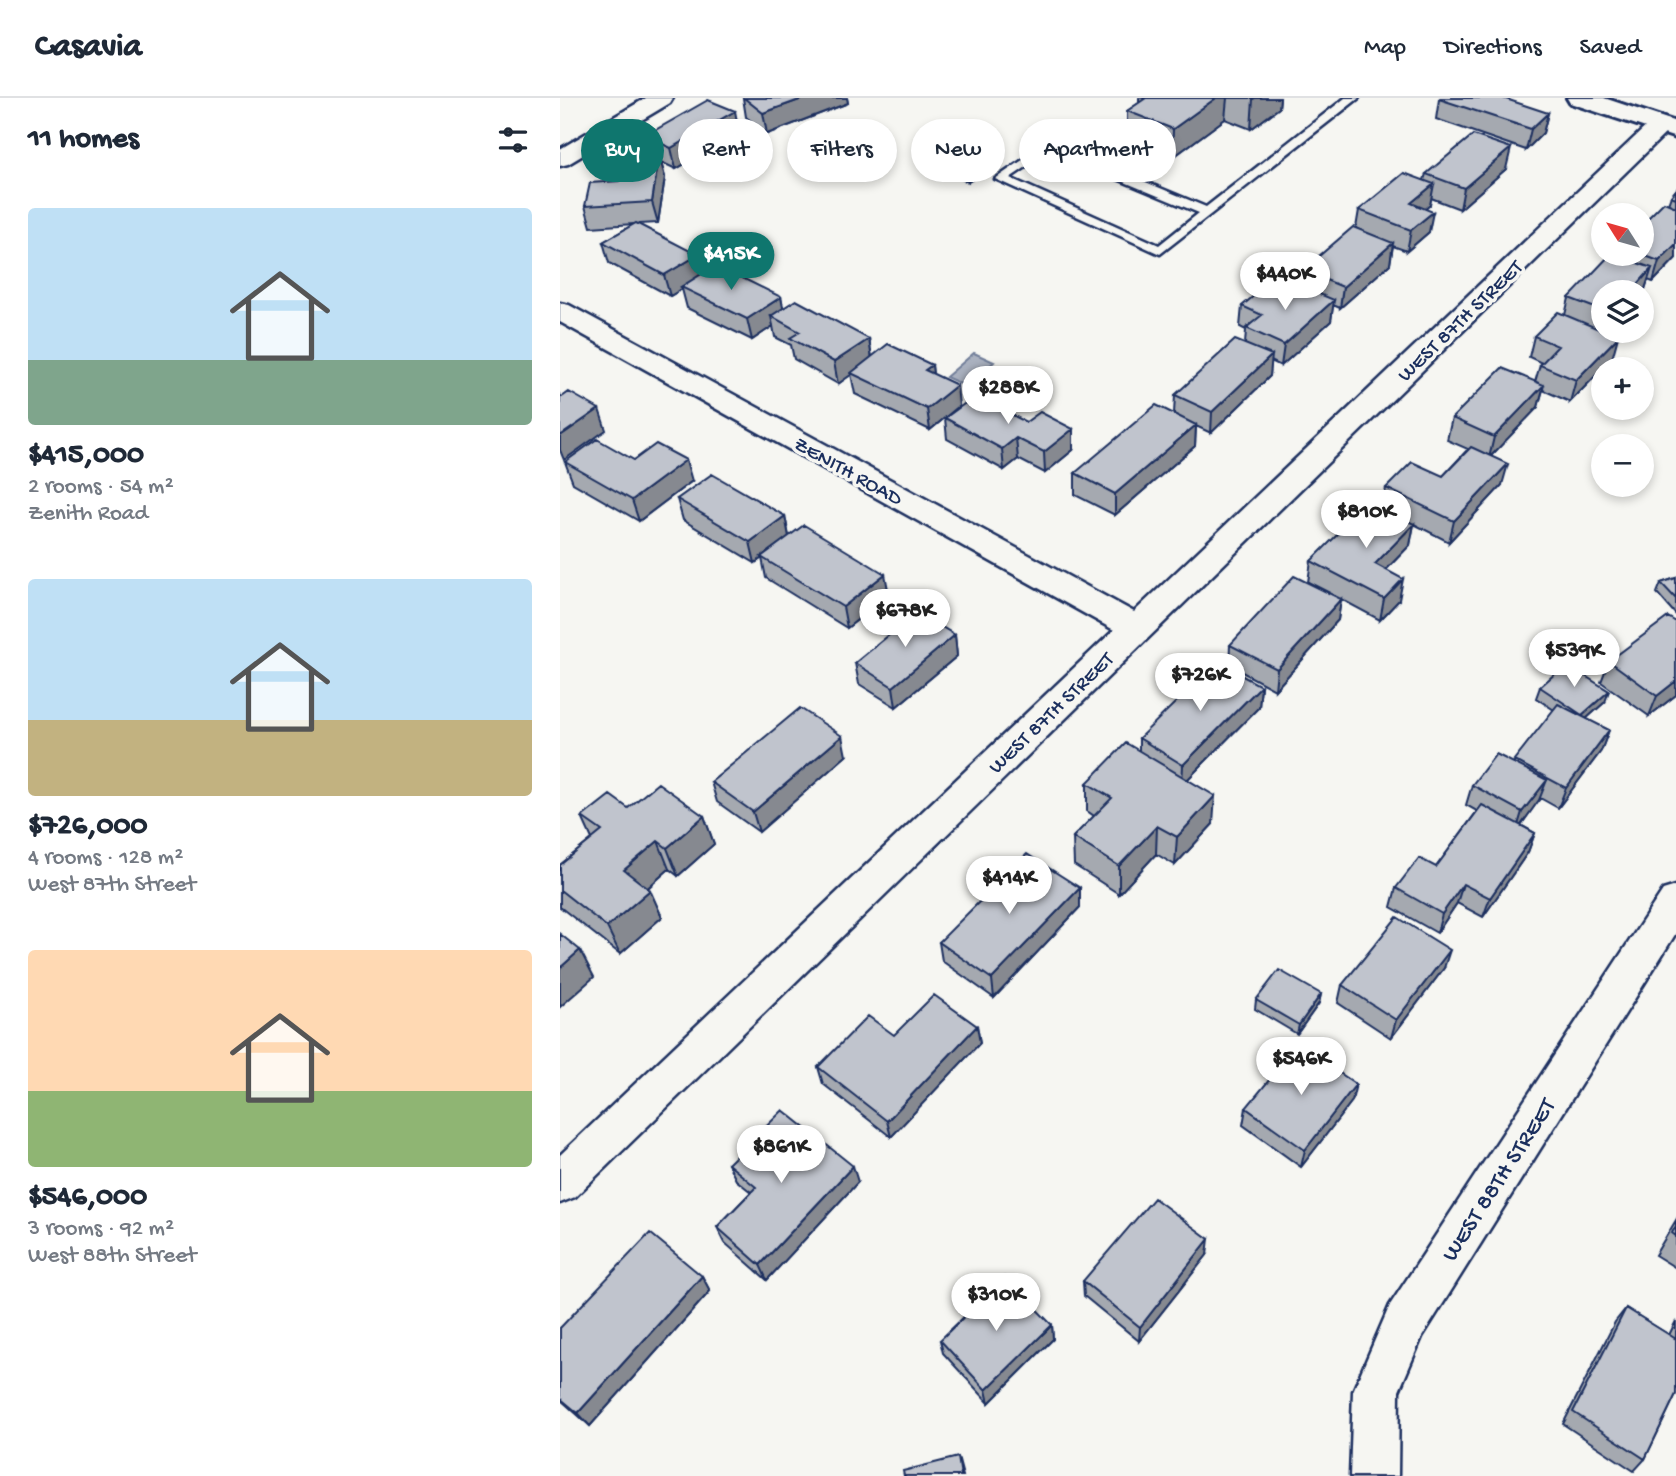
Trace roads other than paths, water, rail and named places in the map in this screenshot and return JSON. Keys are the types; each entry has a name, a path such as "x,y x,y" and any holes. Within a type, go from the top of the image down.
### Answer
{"street":[{"path":"560,159 662,98"},
{"path":"1579,98 1669,128"},
{"name":"WEST 87TH STREET","path":"560,1183 1138,628 1669,128"},
{"name":"ZENITH ROAD","path":"560,311 1138,628"},
{"name":"WEST 88TH STREET","path":"1374,1476 1376,1391 1406,1321 1676,901"}],"lane":[{"path":"1208,212 1049,146 1001,179 1160,250 1208,212 1347,99"}]}
